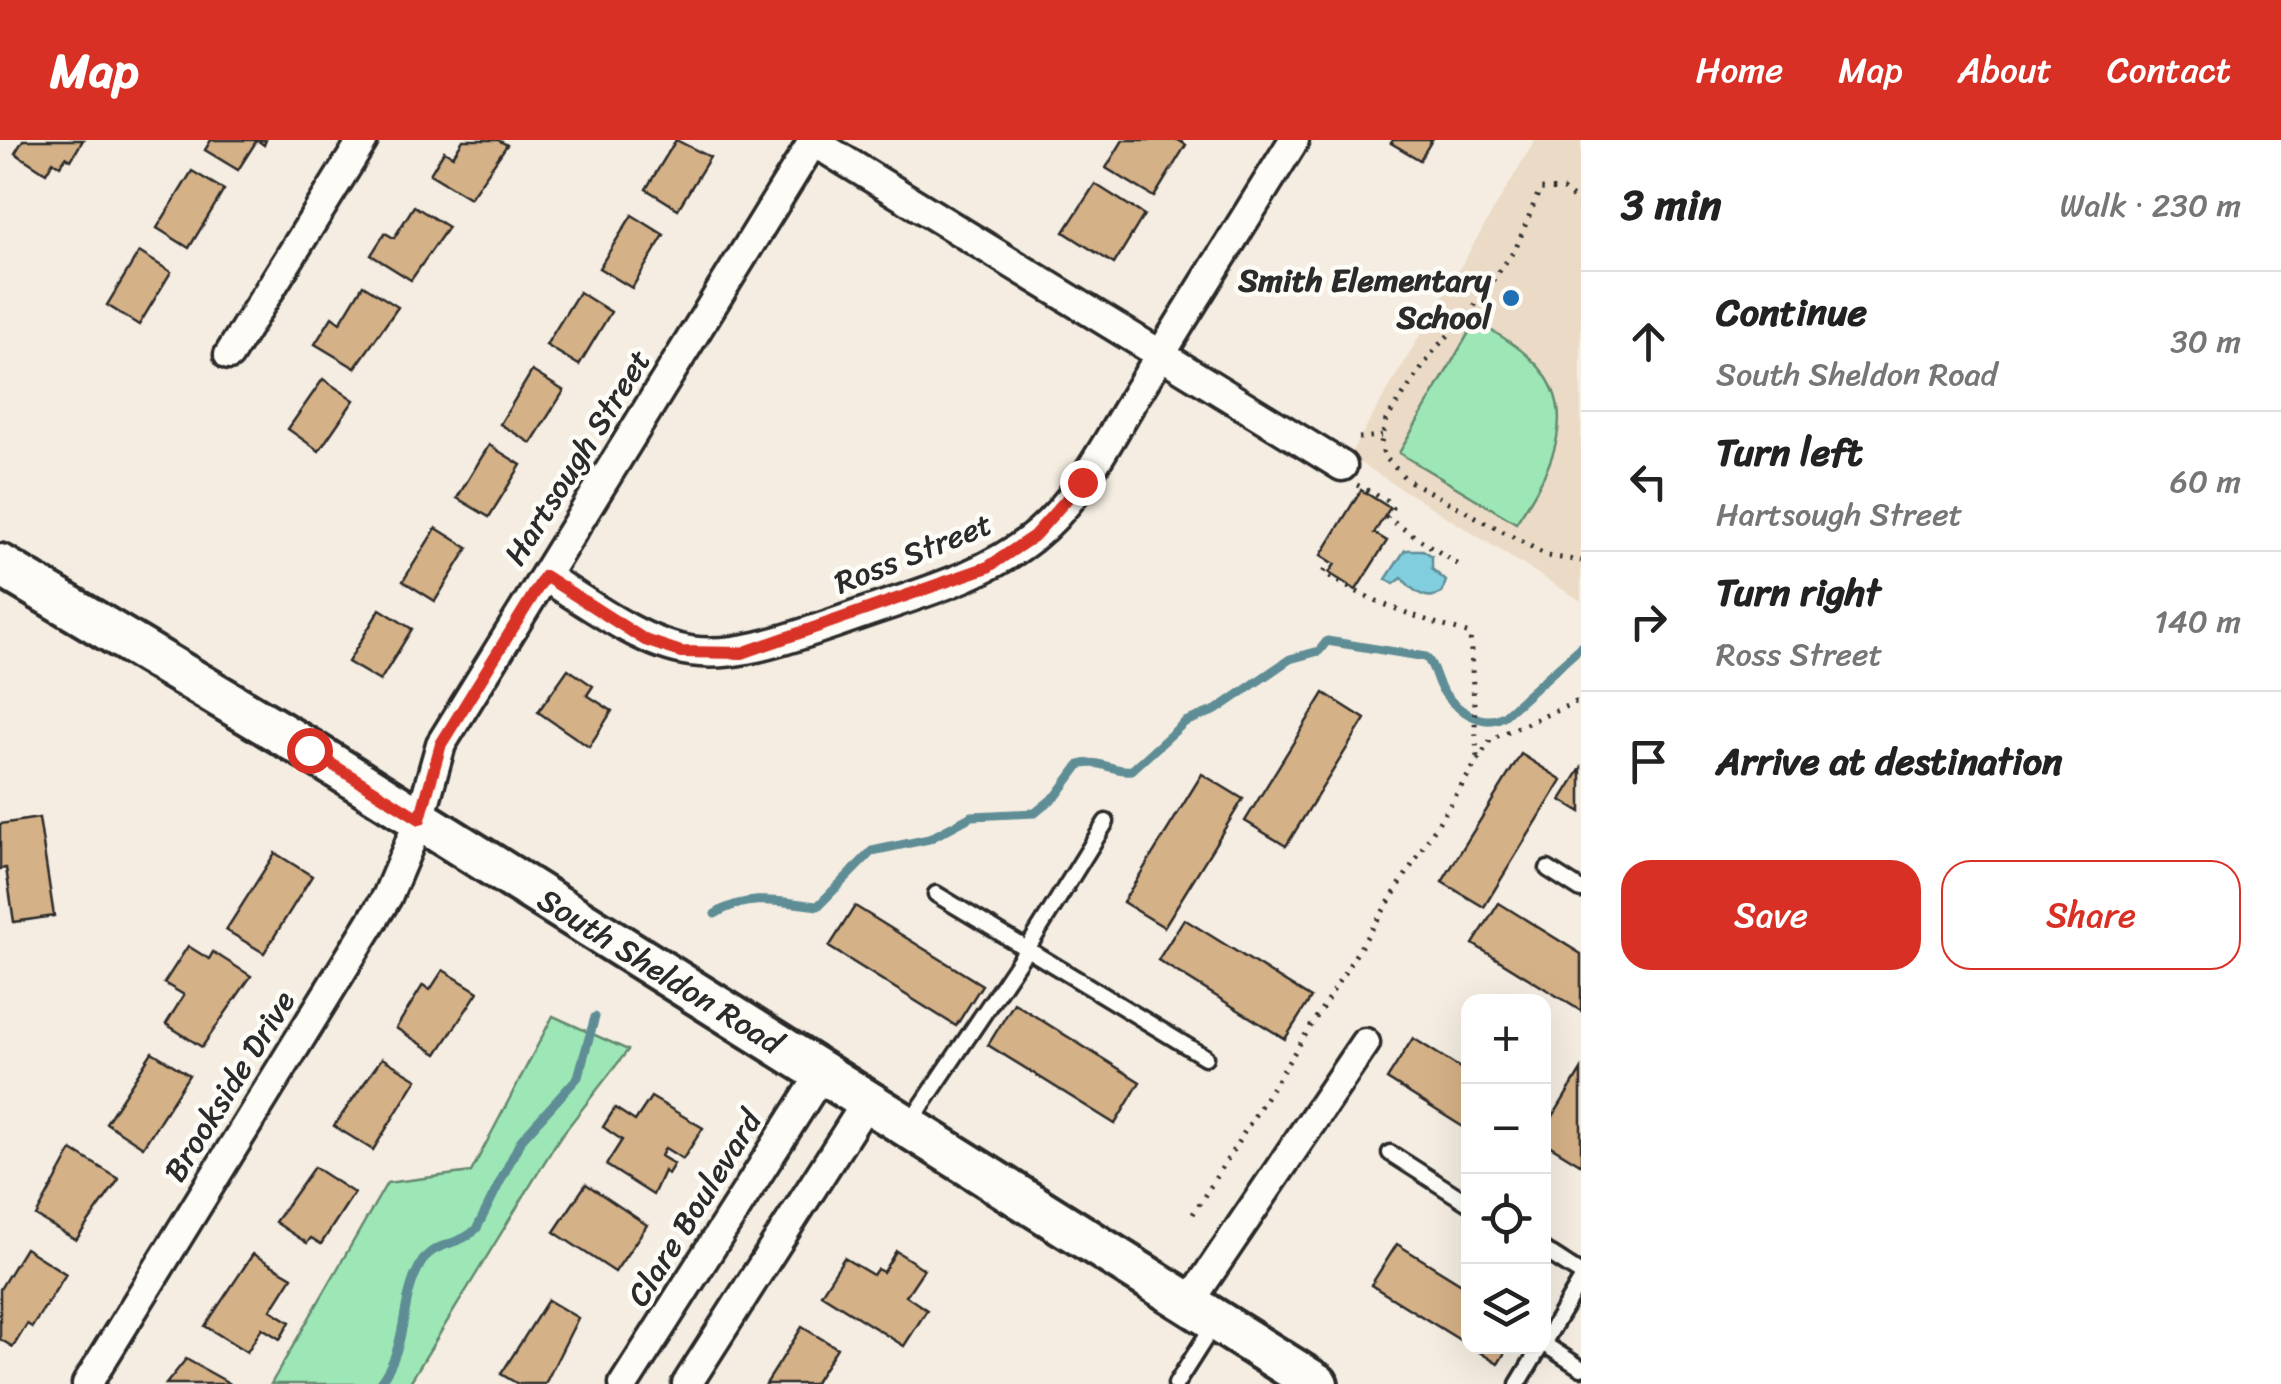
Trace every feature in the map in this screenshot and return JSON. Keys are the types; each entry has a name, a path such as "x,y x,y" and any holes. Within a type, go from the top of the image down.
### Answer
{"main road":[{"name":"South Sheldon Road","path":"0,564 824,1070 1317,1384"}],"street":[{"path":"229,355 362,140"},
{"name":"Ross Street","path":"545,576 645,640 681,652 719,656 764,648 945,584 1012,553 1060,511 1294,140"},
{"path":"813,141 1348,475"},
{"name":"Hartsough Street","path":"420,819 441,744 813,141"},
{"name":"Brookside Drive","path":"87,1384 387,896 420,819"},
{"path":"1202,1312 1366,1043"},
{"name":"Clare Boulevard","path":"624,1384 824,1070"},
{"path":"687,1384 868,1100"}],"lane":[{"path":"907,1126 1028,949 1106,822"},
{"path":"1548,870 1581,890"},
{"path":"936,894 1205,1057"},
{"path":"1390,1153 1461,1198"},
{"path":"1551,1255 1581,1277 1551,1330"},
{"path":"1176,1384 1202,1312"},
{"path":"1551,1349 1581,1368"},
{"path":"1518,1384 1537,1354"}],"path":[{"path":"1581,204 1563,190 1540,188 1516,248 1467,316 1435,349 1386,420 1382,436 1384,456 1406,479 1548,556 1581,560"},
{"path":"1359,438 1382,436"},
{"path":"1348,475 1390,502 1392,508 1387,518 1459,565"},
{"path":"1330,560 1323,573 1342,585 1398,612 1470,634 1477,757"},
{"path":"1193,1214 1477,757 1491,739 1576,702 1581,705"}],"shaded area":[{"name":"Smith Elementary School","path":"1535,140 1581,140 1581,601 1349,456"}],"green space":[{"path":"1475,322 1510,342 1535,363 1551,385 1558,408 1558,434 1550,461 1516,523 1399,453"},
{"path":"553,1016 628,1050 558,1140 409,1384 271,1384 387,1183 471,1172"}],"water":[{"path":"1405,550 1423,550 1432,556 1432,569 1446,581 1442,593 1425,596 1402,578 1394,584 1386,579"}],"building":[{"path":"23,140 83,140 71,160 66,157 60,166 53,161 46,173 15,153"},
{"path":"211,140 257,140 238,170 205,150"},
{"path":"463,140 498,140 507,145 470,198 430,174 444,151 453,156"},
{"path":"676,140 710,157 678,209 646,189"},
{"path":"1123,140 1178,140 1186,145 1154,197 1106,168"},
{"path":"1432,140 1420,160 1391,143"},
{"path":"192,171 224,190 189,248 157,228"},
{"path":"1095,184 1144,215 1114,264 1064,232"},
{"path":"414,206 448,227 411,280 371,255 385,233 394,238"},
{"path":"632,215 664,235 632,288 599,268"},
{"path":"139,252 171,272 139,325 107,305"},
{"path":"363,285 398,307 355,368 315,344 332,317 340,323"},
{"path":"579,292 611,312 579,365 546,345"},
{"path":"532,371 564,391 531,443 500,424"},
{"path":"323,379 354,400 319,451 288,429"},
{"path":"489,445 521,465 489,517 457,498"},
{"path":"1361,490 1390,508 1374,533 1387,541 1356,590 1329,573 1335,564 1321,555"},
{"path":"436,528 468,548 435,601 403,581"},
{"path":"380,609 412,629 380,681 348,662"},
{"path":"568,669 593,686 587,695 612,711 589,747 538,712"},
{"path":"1324,693 1365,719 1286,846 1245,821"},
{"path":"1521,754 1562,780 1484,907 1442,882"},
{"path":"1581,768 1581,812 1561,800"},
{"path":"1202,774 1243,799 1164,927 1123,902"},
{"path":"39,818 54,916 14,922 6,868 0,869 0,824"},
{"path":"275,853 312,876 264,953 226,930"},
{"path":"1499,903 1581,954 1581,1011 1473,944"},
{"path":"855,906 982,985 956,1026 829,947"},
{"path":"1184,919 1311,998 1285,1039 1158,960"},
{"path":"188,946 209,959 213,952 251,976 202,1047 166,1024 184,995 164,983"},
{"path":"443,970 478,992 437,1054 396,1028 423,985 430,990"},
{"path":"1014,1003 1140,1082 1115,1124 988,1045"},
{"path":"1413,1038 1461,1069 1461,1126 1387,1079"},
{"path":"152,1052 189,1075 143,1147 106,1123"},
{"path":"382,1058 417,1079 373,1150 334,1126"},
{"path":"1581,1070 1580,1164 1551,1146 1551,1119"},
{"path":"651,1097 703,1128 683,1159 665,1148 661,1156 674,1164 668,1174 664,1171 653,1195 606,1165 622,1140 603,1127 615,1108 635,1121"},
{"path":"72,1150 119,1179 76,1240 36,1216"},
{"path":"314,1167 354,1193 321,1244 311,1238 307,1243 275,1222"},
{"path":"586,1184 647,1225 615,1272 554,1232"},
{"path":"1397,1244 1461,1284 1461,1341 1371,1285"},
{"path":"25,1248 66,1274 32,1327 27,1324 13,1347 0,1339 0,1289"},
{"path":"896,1251 924,1269 906,1296 927,1310 904,1346 821,1294 844,1258 873,1275 877,1269 883,1272"},
{"path":"253,1254 292,1277 271,1310 290,1322 280,1339 262,1328 247,1352 205,1326"},
{"path":"548,1300 578,1318 545,1384 518,1384 501,1374"},
{"path":"802,1327 837,1348 814,1384 766,1384"},
{"path":"1482,1354 1504,1354 1498,1364"},
{"path":"186,1359 229,1383 166,1384"}],"waterway":[{"path":"715,914 752,901 818,906 872,851 929,839 972,816 1035,813 1057,795 1079,765 1093,763 1132,770 1185,722 1216,710 1290,659 1319,651 1327,641 1426,657 1453,703 1469,715 1487,720 1505,715 1581,647"},
{"path":"379,1384 395,1354 420,1265 432,1251 477,1228 521,1140 578,1077 595,1017"}],"place":[{"name":"Smith Elementary School","path":"1511,298"}],"route":[{"path":"309,750 420,819 441,744 545,576 645,640 681,652 719,656 742,653 988,567 1034,536 1082,482"}]}
